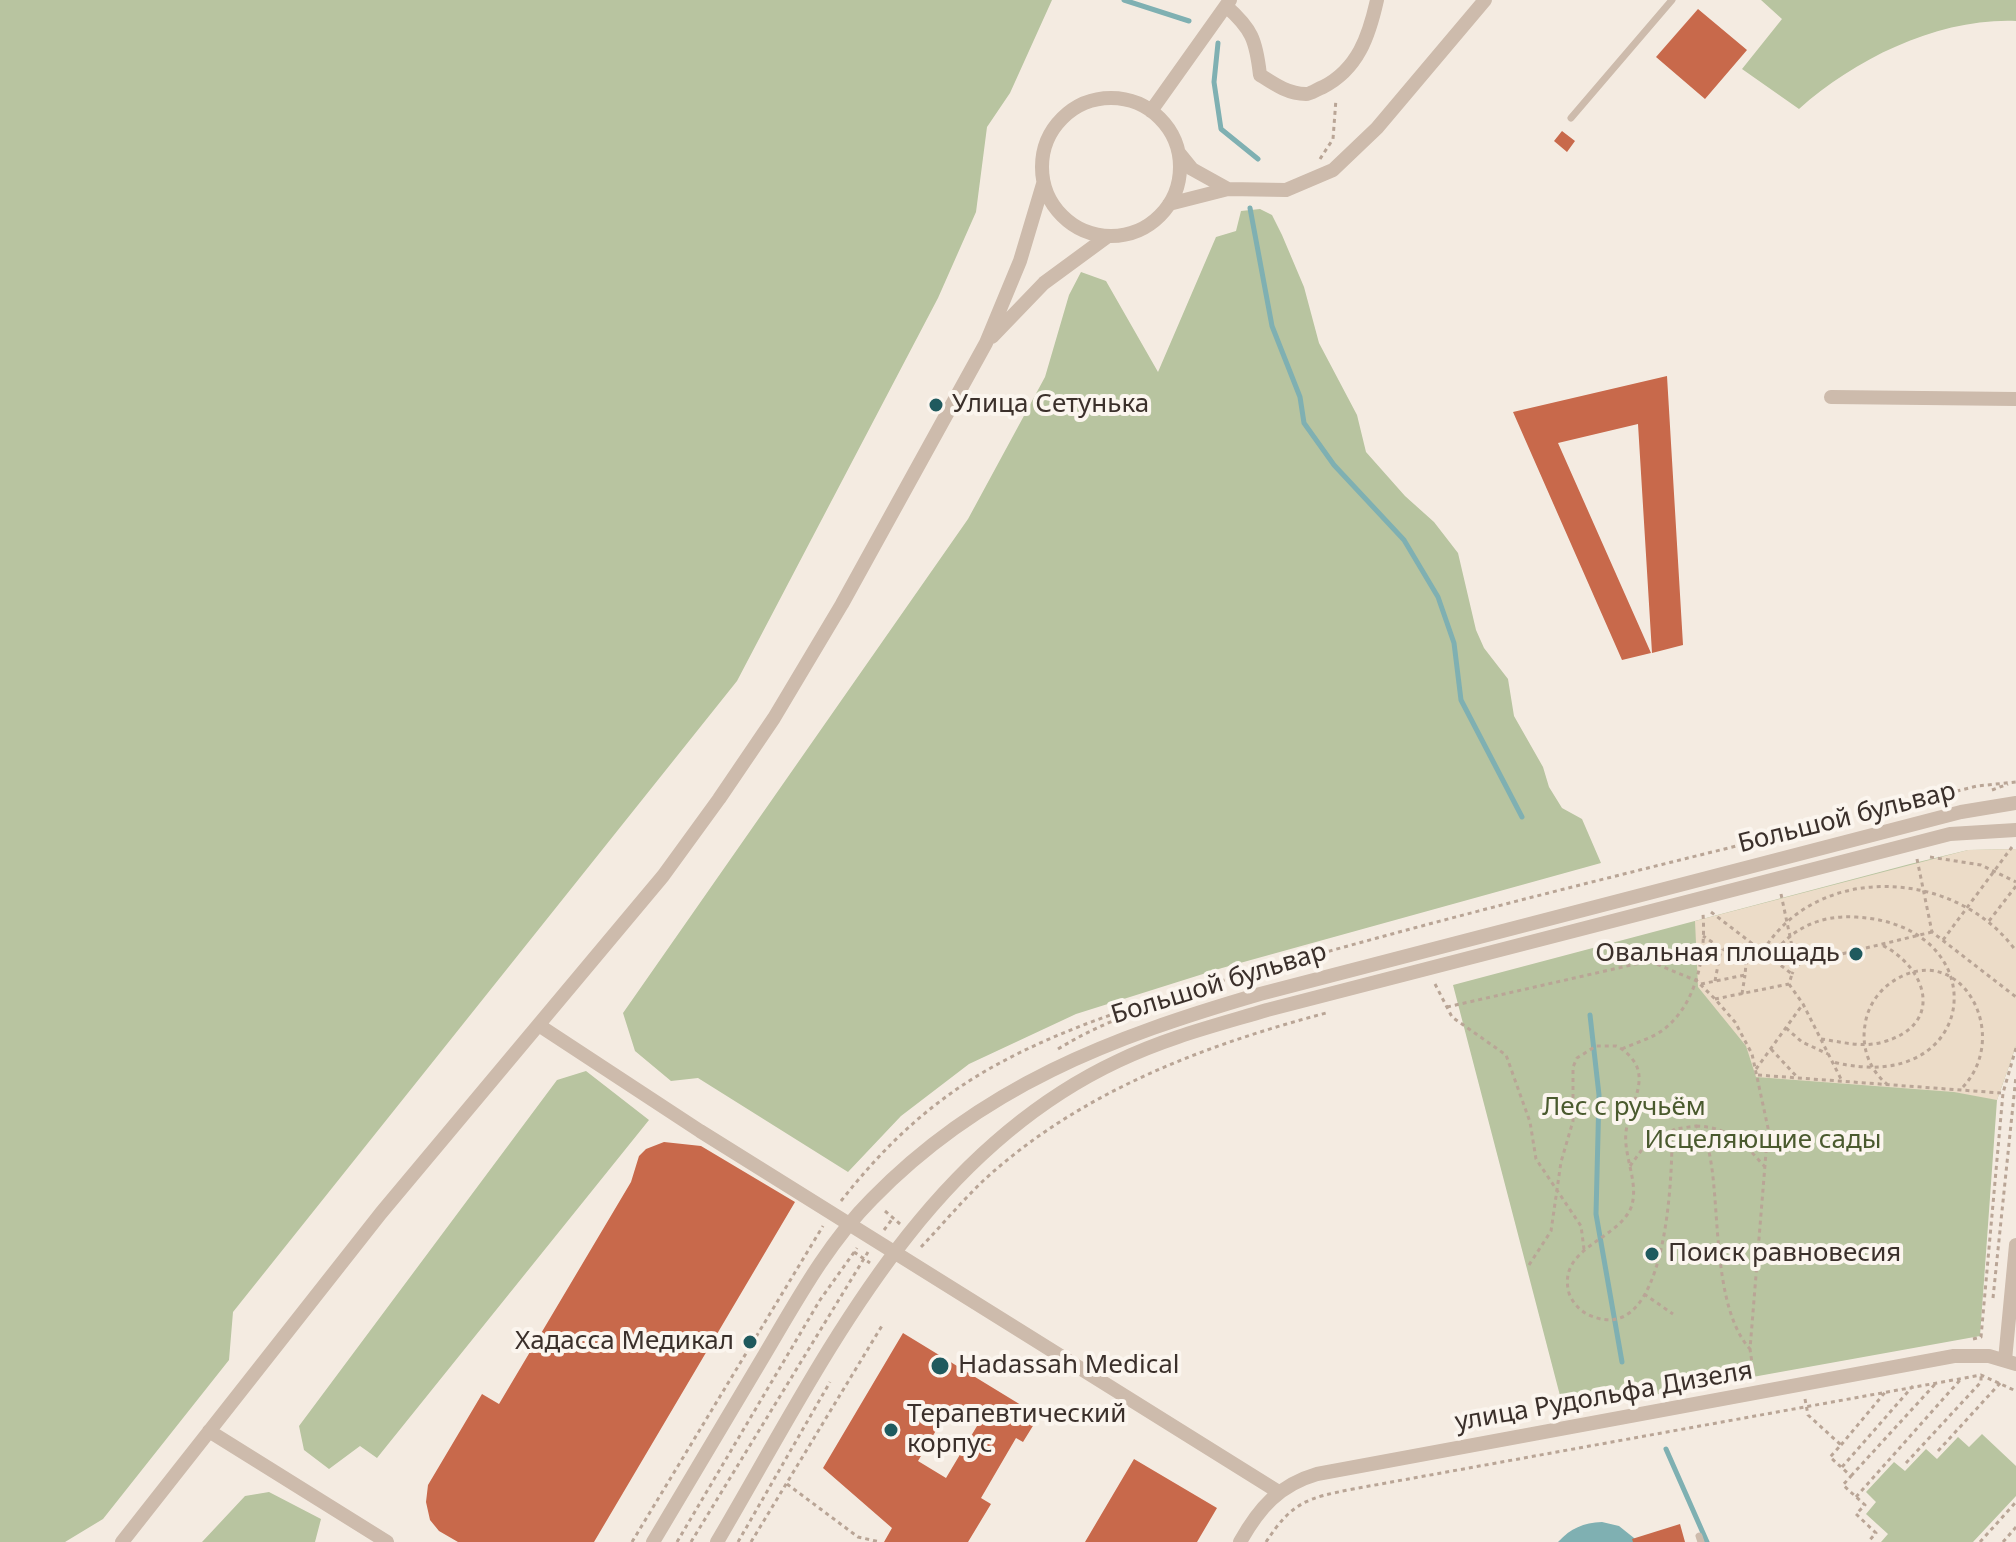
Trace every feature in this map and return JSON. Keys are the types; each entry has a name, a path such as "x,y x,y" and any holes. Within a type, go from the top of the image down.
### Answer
{"street":[{"path":"1151,111 1226,2 1247,25 1256,45 1260,75 1282,89 1308,94 1329,83 1355,60 1369,35 1377,0"},
{"path":"1169,204 1228,189 1286,190 1333,170 1377,128 1485,0"},
{"path":"1179,153 1177,188 1169,204 1148,226 1129,234 1108,236 1085,232 1066,220 1051,203 1043,184 1041,163 1045,142 1056,124 1072,110 1091,101 1112,97 1132,101 1151,111 1164,122 1179,153 1192,169 1228,189"},
{"path":"122,1542 381,1213 663,876 774,718 842,604 986,343 1020,261 1043,184"},
{"path":"986,343 1044,283 1108,236"},
{"path":"1831,397 2016,399"},
{"name":"Большой бульвар","path":"653,1542 803,1289 850,1223 871,1199 950,1131 997,1100 1099,1046 1162,1023 1946,816 2016,803"},
{"name":"Большой бульвар","path":"717,1542 880,1270 908,1231 947,1185 1019,1122 1065,1089 1104,1068 1174,1038 1267,1010 1950,834 2015,837"},
{"path":"540,1026 700,1131 1277,1491"},
{"path":"2011,1362 2016,1245"},
{"name":"улица Рудольфа Дизеля","path":"1240,1542 1266,1501 1297,1479 1954,1356 1989,1356 2011,1362"},
{"path":"209,1431 387,1542"}],"lane":[{"path":"1571,118 1672,0"}],"path":[{"path":"1318,162 1333,139 1338,103 1329,83"},
{"path":"632,1542 833,1212 899,1134 938,1102 984,1072 1046,1043 1142,1006 1495,905 1682,862 1977,786 2016,782"},
{"path":"1943,940 1995,870 2015,837"},
{"path":"1989,921 2016,884 1995,870 1961,860 1917,857 1932,932 2016,997"},
{"path":"1763,951 1786,920 1803,908 1845,892 1893,886 1924,890 1967,907 1989,921 2016,951"},
{"path":"1781,894 1796,965 1789,984"},
{"path":"1711,912 1792,974"},
{"path":"1529,1265 1551,1231 1573,1121 1573,1067 1577,1058 1596,1046 1622,1049 1661,1031 1680,1013 1699,982 1703,914"},
{"path":"1771,956 1790,935 1822,919 1841,916 1893,923 1918,935 1937,952 1952,976 1980,998"},
{"path":"1796,965 1932,932"},
{"path":"1703,936 1746,964"},
{"path":"1742,994 1746,964 1753,943"},
{"path":"1821,1039 1865,1044 1900,1036 1919,1018 1924,994 1915,972 1895,952 1880,944"},
{"path":"1447,1007 1649,961 1702,945"},
{"path":"1715,981 1721,948"},
{"path":"1649,961 1699,982 1735,1022 1752,1054 1758,1075 1768,1128 1750,1349 1754,1378 1767,1376"},
{"path":"1888,1085 1873,1068 1865,1044 1865,1021 1876,997 1896,979 1915,972 1935,971 1952,976"},
{"path":"1699,982 1745,975"},
{"path":"1833,1062 1873,1068 1897,1066 1935,1045 1954,1011 1952,976"},
{"path":"1443,981 1434,984 1452,1017 1498,1049 1509,1062 1530,1122 1536,1159 1581,1226 1584,1249"},
{"path":"1715,999 1789,984"},
{"path":"1789,984 1803,1004 1842,1081"},
{"path":"1756,1069 1803,1004"},
{"path":"910,1260 983,1181 1073,1115 1166,1065 1262,1030 1333,1011"},
{"path":"1786,1028 1802,1042 1828,1054"},
{"path":"1966,1340 1981,1337 2003,1093 2016,1048"},
{"path":"1622,1049 1637,1065 1639,1083 1626,1132 1634,1198 1629,1210 1611,1231 1584,1249 1573,1262 1568,1279 1569,1291 1580,1310 1591,1316 1615,1317 1628,1312 1644,1294 1659,1261 1667,1229 1675,1129"},
{"path":"1771,1049 1798,1078"},
{"path":"1960,1090 1986,1061"},
{"path":"1758,1075 2003,1093"},
{"path":"1993,1306 2016,1076"},
{"path":"1630,1166 1643,1148 1675,1129 1696,1126 1721,1129 1742,1141 1765,1167"},
{"path":"1696,1126 1708,1144 1713,1170 1716,1238 1728,1305 1737,1332 1750,1349"},
{"path":"855,1184 924,1245"},
{"path":"821,1229 880,1270"},
{"path":"677,1542 820,1300 854,1252"},
{"path":"691,1542 863,1258"},
{"path":"1644,1294 1673,1314"},
{"path":"751,1542 883,1324"},
{"path":"1967,1369 1988,1370 1989,1356"},
{"path":"1906,1463 1981,1382 1981,1375"},
{"path":"1266,1542 1284,1515 1306,1499 1324,1495 1981,1375 2002,1381 2016,1391"},
{"path":"1856,1497 1962,1378"},
{"path":"738,1542 831,1381"},
{"path":"1880,1385 1895,1381"},
{"path":"1938,1451 2002,1381"},
{"path":"1868,1542 1876,1533 1856,1514 1865,1505 1843,1485 1937,1382"},
{"path":"1841,1467 1913,1386"},
{"path":"1851,1476 1830,1457 1887,1390"},
{"path":"1323,1488 1850,1391"},
{"path":"1808,1415 1841,1445"},
{"path":"787,1484 857,1540 880,1542"},
{"path":"1285,1507 1303,1494"},
{"path":"1980,1542 2016,1502"},
{"path":"1260,1542 1280,1512"},
{"path":"2003,1542 2016,1527"}],"green space":[{"path":"0,0 1052,0 1010,93 987,127 976,212 938,298 737,681 233,1312 229,1360 103,1519 65,1542 0,1542"},
{"path":"1761,0 2016,0 2016,21 1958,26 1900,45 1846,73 1799,109 1742,69 1782,19"},
{"path":"1260,209 1272,215 1282,235 1304,287 1319,343 1357,415 1366,452 1405,496 1434,522 1458,553 1476,630 1484,648 1508,679 1514,716 1562,808 1582,819 1601,863 1222,968 1076,1014 969,1064 901,1116 848,1172 698,1078 671,1081 635,1051 623,1013 968,519 1045,377 1069,295 1081,272 1106,281 1158,372 1216,237 1236,231 1241,211"},
{"name":"Исцеляющие сады","path":"2016,849 2016,1046 1997,1100 1980,1336 1564,1411 1453,985 1910,864 1968,850"},
{"path":"586,1071 649,1120 377,1458 360,1446 329,1469 304,1450 299,1426 557,1080"},
{"path":"1982,1434 2016,1466 2016,1496 1973,1542 1881,1542 1888,1534 1866,1514 1876,1502 1866,1492 1894,1462 1905,1471 1926,1449 1937,1459 1958,1437 1969,1447"},
{"path":"269,1492 321,1519 315,1542 202,1542 245,1496"}],"shaded area":[{"name":"Овальная площадь","path":"2016,849 2016,1046 1997,1100 1954,1092 1756,1077 1746,1046 1698,987 1695,921 1968,850"}],"water":[{"path":"1602,1522 1619,1526 1639,1542 1558,1542 1578,1527"}],"building":[{"path":"1698,9 1747,50 1705,99 1656,57"},
{"path":"1562,131 1575,141 1567,152 1554,141"},
{"path":"1667,376 1683,645 1652,653 1638,424 1558,443 1651,653 1622,660 1513,412"},
{"path":"664,1142 701,1146 795,1202 594,1542 458,1542 439,1531 430,1520 426,1502 428,1485 482,1394 499,1404 631,1182 639,1156 646,1149"},
{"name":"Терапевтический корпус","path":"903,1333 1039,1416 1023,1442 1016,1438 981,1498 991,1504 968,1542 884,1542 892,1528 823,1468","holes":["951,1405 980,1421 946,1478 918,1461"]},
{"path":"1134,1459 1217,1508 1197,1542 1085,1542"},
{"path":"1680,1524 1685,1542 1633,1542 1632,1539"}],"waterway":[{"path":"1124,0 1189,21"},
{"path":"1218,43 1214,82 1221,129 1258,159"},
{"path":"1250,208 1272,326 1300,397 1304,423 1334,465 1404,540 1438,597 1454,643 1461,700 1522,817"},
{"path":"1590,1015 1599,1095 1596,1214 1622,1362"},
{"path":"1666,1449 1707,1542"}],"place":[{"name":"Улица Сетунька","path":"936,405"},
{"name":"Овальная площадь","path":"1856,954"},
{"name":"Поиск равновесия","path":"1652,1254"},
{"name":"Хадасса Медикал","path":"750,1342"},
{"name":"Hadassah Medical","path":"940,1366"},
{"name":"Терапевтический корпус","path":"891,1430"}],"park label":[{"name":"Лес с ручьём","path":"1624,1108"}]}
